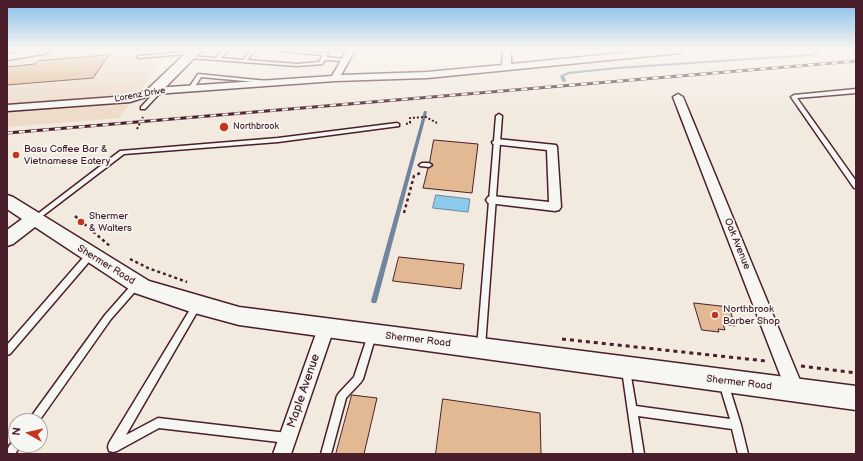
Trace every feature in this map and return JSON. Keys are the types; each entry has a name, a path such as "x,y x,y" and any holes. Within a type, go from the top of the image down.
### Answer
{"main road":[{"path":"154,91 174,72"},
{"name":"Shermer Road","path":"7,201 142,287 197,305 239,316 856,398"},
{"path":"7,239 34,219"}],"street":[{"path":"335,78 339,72"},
{"name":"Lorenz Drive","path":"7,108 130,98 154,91 335,78 427,75 461,72"},
{"name":"Oak Avenue","path":"678,97 795,390"},
{"path":"492,200 555,207 552,147 497,142"},
{"name":"Maple Avenue","path":"285,446 326,328"}],"lane":[{"path":"192,89 200,75 273,83"},
{"path":"143,108 156,94 154,91"},
{"path":"856,91 794,97 856,186"},
{"path":"481,349 499,116"},
{"path":"34,219 122,152 278,140 397,125"},
{"path":"7,351 91,254"},
{"path":"39,413 108,317 137,284"},
{"path":"197,305 113,447 158,423 285,446"},
{"path":"326,454 342,396 358,379 372,334"},
{"path":"626,368 639,454"},
{"path":"723,381 743,454"},
{"path":"632,410 736,425"}],"path":[{"path":"413,118 424,117 437,123"},
{"path":"404,213 414,176 420,173"},
{"path":"75,216 116,251"},
{"path":"128,258 148,268 191,284"},
{"path":"560,339 784,363 856,373"}],"shaded area":[{"path":"7,72 155,72 119,118 7,127"}],"water":[{"path":"436,195 470,199 468,212 433,208"}],"building":[{"path":"7,72 98,72 93,78 7,85"},
{"path":"434,140 478,144 472,193 423,188 428,168 433,165 430,162"},
{"path":"399,257 464,264 461,289 393,281"},
{"name":"Northbrook Barber Shop","path":"694,303 729,307 735,326 723,324 725,330 718,329 719,332 702,330"},
{"path":"352,395 377,398 364,454 336,454"},
{"path":"443,399 540,413 541,454 436,454"}],"waterway":[{"path":"564,81 562,76 568,73 583,72"},
{"path":"374,301 425,112"}],"railway":[{"path":"7,133 732,72"}],"place":[{"name":"Northbrook","path":"224,127"},
{"name":"Basu Coffee Bar & Vietnamese Eatery","path":"16,155"},
{"name":"Shermer & Walters","path":"81,222"},
{"name":"Northbrook Barber Shop","path":"715,315"}]}
